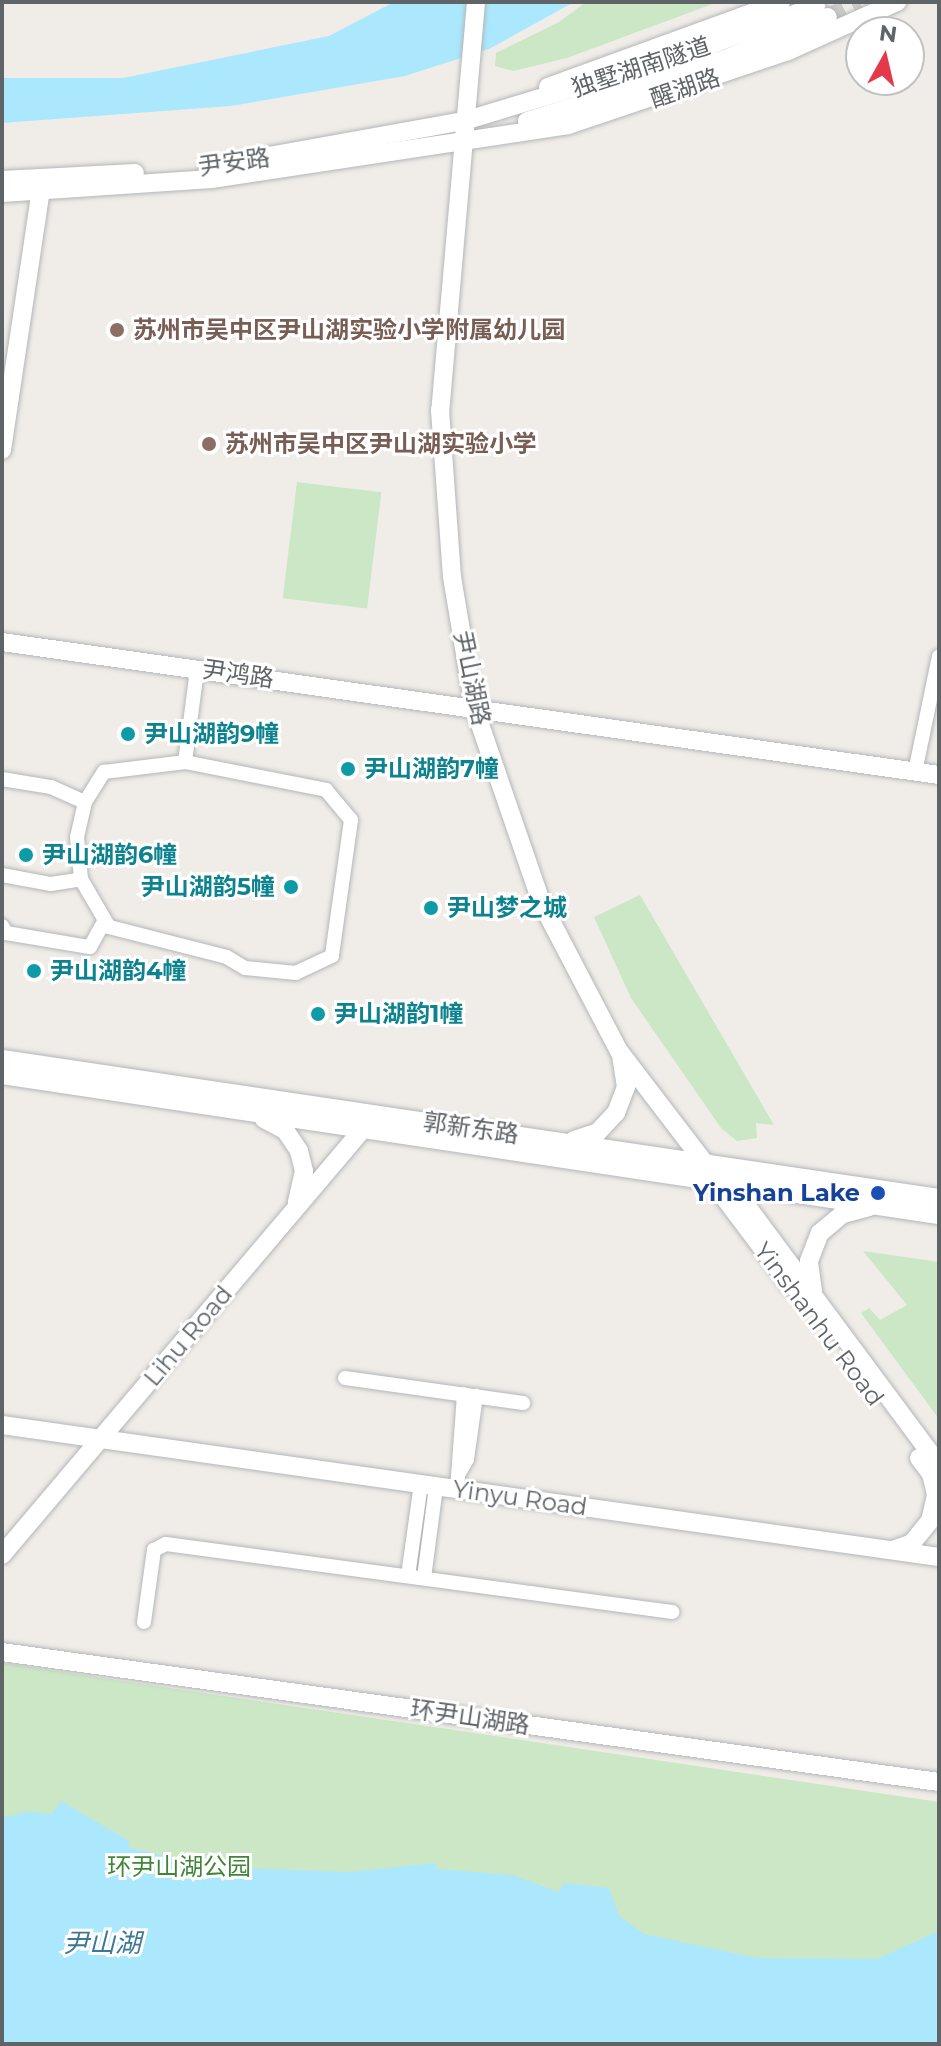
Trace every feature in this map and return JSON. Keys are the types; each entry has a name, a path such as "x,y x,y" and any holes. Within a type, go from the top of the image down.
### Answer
{"street":[{"name":"尹山湖路","path":"476,2 440,410 452,577 474,707 541,902 619,1051 706,1171"},
{"name":"醒湖路","path":"463,130 781,2"},
{"name":"醒湖路","path":"463,130 568,125 670,94 788,51 897,2"},
{"name":"独墅湖南隧道","path":"463,130 679,75 822,12"},
{"name":"尹安路","path":"2,193 42,187 300,168 463,130"},
{"name":"尹安路","path":"2,180 42,187"},
{"path":"2,450 42,187"},
{"name":"尹鸿路","path":"2,642 939,775"},
{"path":"915,772 939,656"},
{"path":"185,762 197,669"},
{"path":"185,762 326,790 341,802 351,820 332,956 296,973 245,968 227,957 130,935 104,922 81,879 77,837 85,802 104,772 185,762"},
{"path":"2,779 51,787 85,802"},
{"path":"2,875 51,884 81,879"},
{"path":"2,926 6,933 90,947 104,922"},
{"path":"566,1142 598,1132 616,1113 626,1087 619,1051"},
{"name":"郭新东路","path":"2,1059 364,1121 706,1171 939,1198"},
{"name":"郭新东路","path":"2,1075 249,1112 566,1142 706,1171"},
{"path":"249,1112 285,1130 299,1151 303,1181 295,1209"},
{"name":"Lihu Road","path":"2,1555 295,1209 364,1121"},
{"name":"Yinshanhu Road","path":"706,1171 729,1182 815,1297 936,1475"},
{"name":"Yinshanhu Road","path":"706,1171 936,1475"},
{"path":"729,1182 939,1215"},
{"path":"815,1297 809,1261 820,1233 843,1214 877,1205"},
{"path":"345,1378 523,1403"},
{"path":"458,1481 467,1459 470,1395"},
{"name":"Yinyu Road","path":"2,1425 429,1486 458,1481 939,1557"},
{"path":"892,1550 912,1543 930,1521 936,1494 936,1475"},
{"path":"408,1576 429,1486"},
{"path":"424,1578 429,1486"},
{"path":"144,1622 153,1555 166,1544 672,1612"},
{"name":"环尹山湖路","path":"2,1652 939,1782"}],"green space":[{"path":"586,2 718,2 567,58 513,71 495,66 496,53 559,22"},
{"path":"297,482 381,492 367,608 283,598"},
{"path":"640,895 774,1125 756,1123 757,1138 737,1141 721,1128 631,998 594,917"},
{"path":"863,1251 939,1262 939,1419 861,1313 869,1308 880,1320 907,1305"},
{"name":"环尹山湖公园","path":"2,1663 939,1802 939,2044 2,2044"}],"water":[{"path":"394,2 574,2 489,49 405,76 231,106 2,123 2,78 123,78 329,36"},
{"name":"尹山湖","path":"61,1801 129,1841 128,1847 206,1867 351,1872 436,1863 436,1869 512,1875 559,1892 563,1883 609,1888 619,1916 644,1934 757,1958 877,1959 939,1931 939,2044 2,2044 2,1818 27,1812 52,1814"}],"tunnel":[{"path":"828,17 860,2"}],"place":[{"name":"苏州市吴中区尹山湖实验小学附属幼儿园","path":"117,330"},
{"name":"苏州市吴中区尹山湖实验小学","path":"209,444"},
{"name":"尹山湖韵9幢","path":"128,734"},
{"name":"尹山湖韵7幢","path":"348,769"},
{"name":"尹山湖韵6幢","path":"26,855"},
{"name":"尹山湖韵5幢","path":"291,887"},
{"name":"尹山梦之城","path":"431,908"},
{"name":"尹山湖韵4幢","path":"34,971"},
{"name":"尹山湖韵1幢","path":"318,1014"},
{"name":"Yinshan Lake","path":"878,1193"}]}
